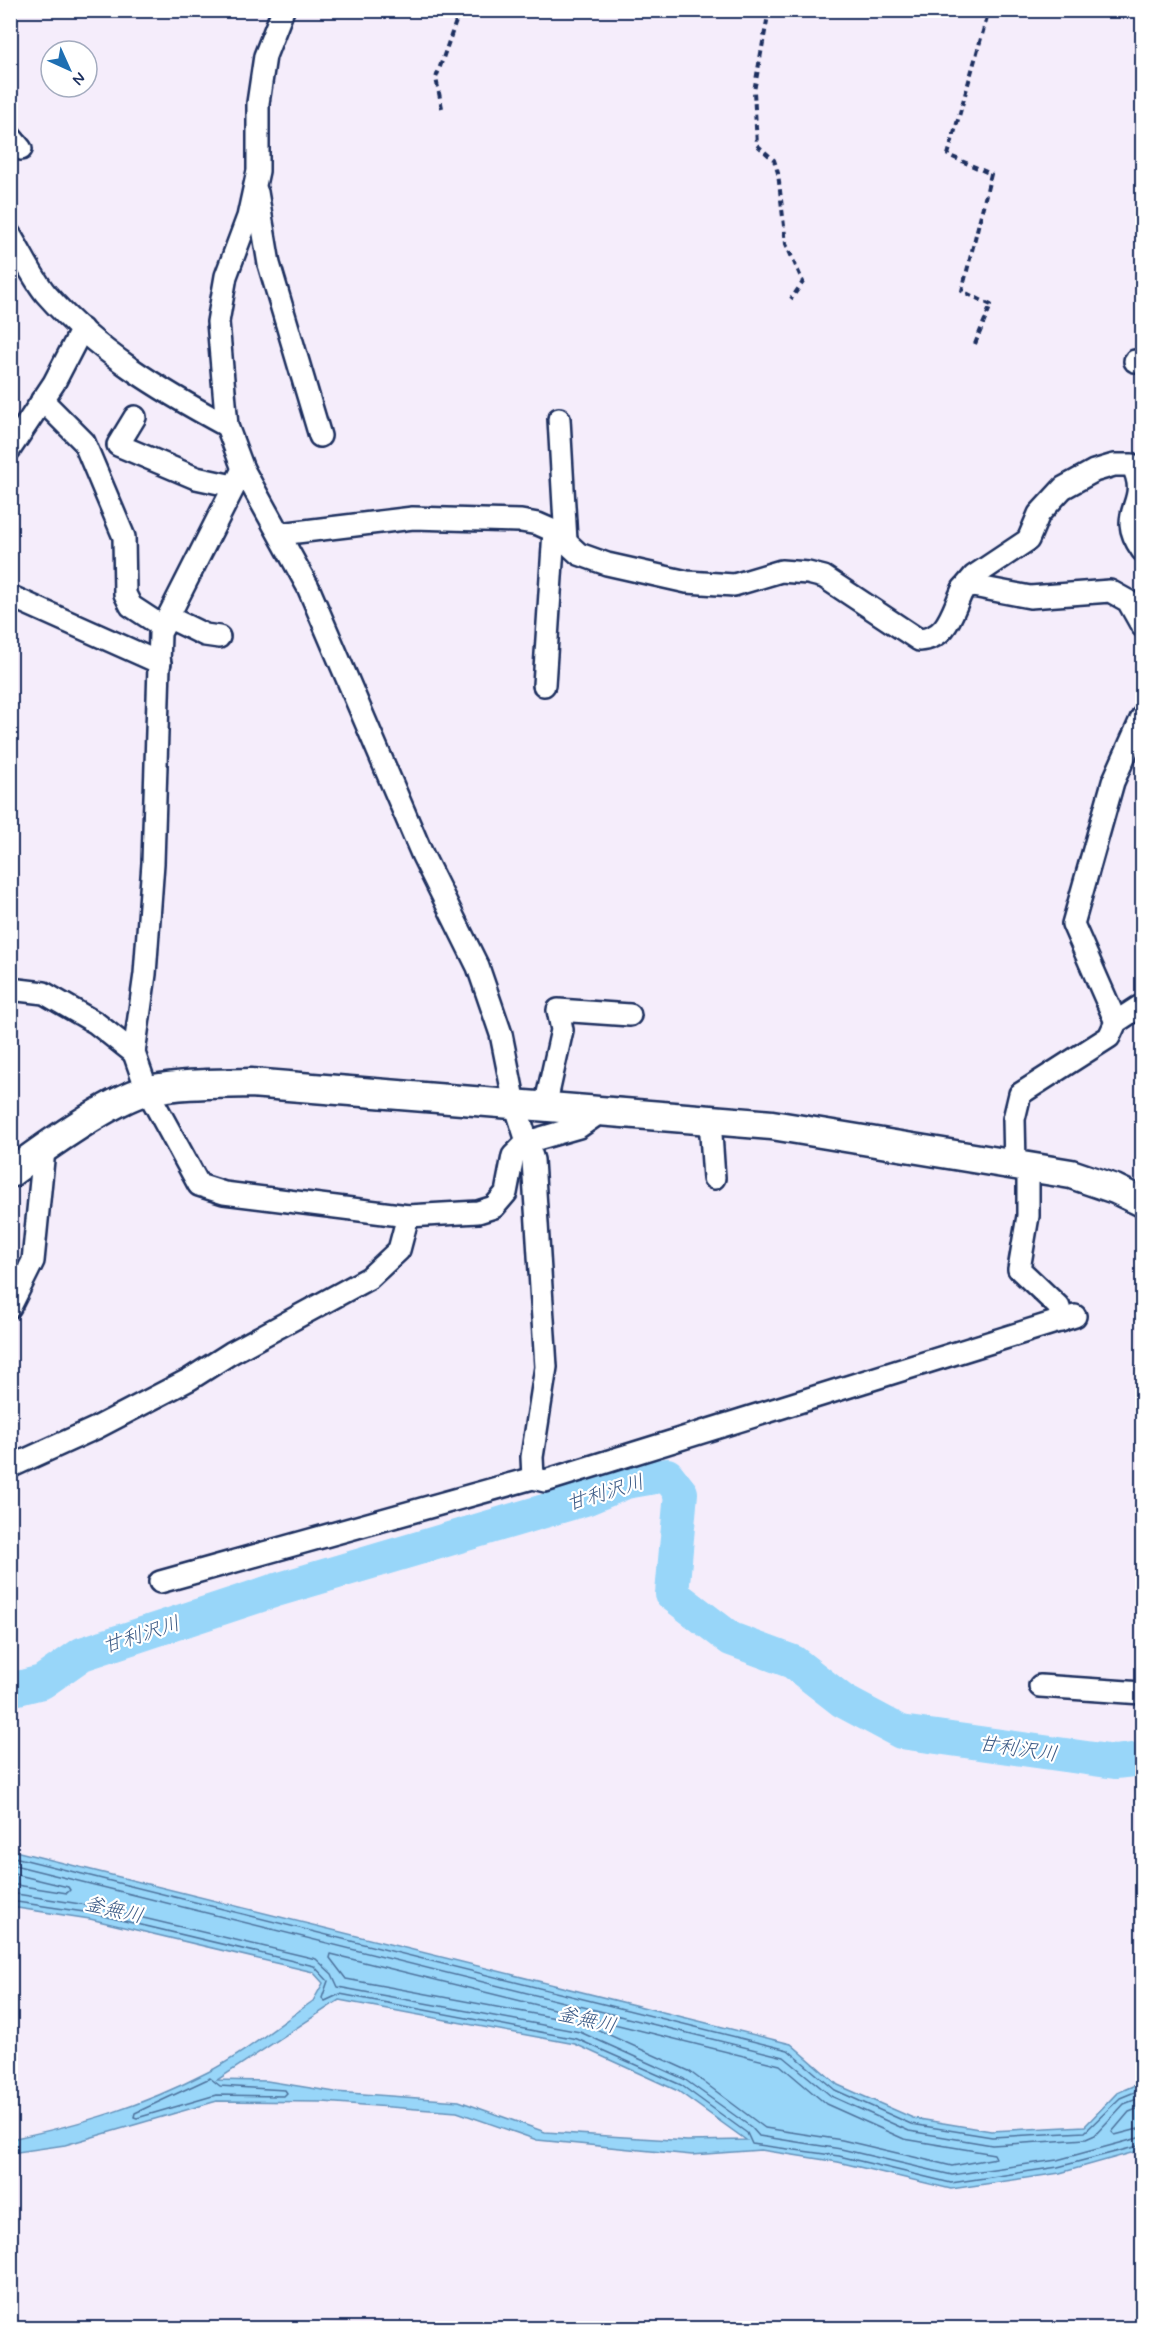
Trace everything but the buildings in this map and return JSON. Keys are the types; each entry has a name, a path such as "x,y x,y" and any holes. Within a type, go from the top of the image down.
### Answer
{"street":[{"path":"282,10 263,68 258,103 256,183 269,264 320,436"},
{"path":"256,183 248,217 226,276 218,322 227,426 238,478 280,534 308,587 422,854 478,967 501,1034 515,1104 533,1160 546,1367 532,1457 533,1478"},
{"path":"10,235 45,292 102,350 166,393 227,426"},
{"path":"10,449 42,400 82,330"},
{"path":"42,400 84,442 124,537 125,594 131,606 166,622 219,638"},
{"path":"135,417 118,445 196,478 238,478"},
{"path":"544,685 560,536 559,419"},
{"path":"280,534 413,518 521,521 538,524 560,536 579,554 607,564 687,582 734,585 781,571 824,577 918,640 933,639 940,634 963,589 974,576 1028,540 1039,514 1063,488 1094,471 1114,465 1132,465 1142,480 1140,501 1130,523 1133,538 1143,550"},
{"path":"238,478 160,633 153,863 145,974 134,1053 147,1090 199,1185 224,1192 408,1216 478,1212 494,1207 506,1193 513,1156 527,1142 579,1127 602,1111"},
{"path":"963,589 973,586 1030,597 1110,591 1128,601 1143,626"},
{"path":"10,596 160,663"},
{"path":"1116,1022 1073,924 1113,782 1143,717"},
{"path":"10,989 44,993 96,1023 134,1053"},
{"path":"160,1582 533,1478 545,1481 1068,1319 1059,1307 1019,1269 1029,1216 1014,1119 1020,1094 1109,1036 1116,1022 1139,1007 1143,1007"},
{"path":"546,1107 562,1030 558,1010 630,1015"},
{"path":"10,1173 97,1114 147,1090 187,1085 251,1083 772,1125 1071,1174 1115,1189 1143,1202"},
{"path":"710,1120 714,1178"},
{"path":"11,1305 33,1261 44,1150"},
{"path":"10,1467 96,1428 190,1379 231,1353 369,1278 399,1250 408,1216"},
{"path":"1040,1686 1143,1692"}],"path":[{"path":"442,108 436,78 460,10"},
{"path":"769,10 754,91 757,145 774,160 786,244 803,282 791,298"},
{"path":"975,344 990,304 962,291 991,174 948,155 989,10"}],"water":[{"name":"釜無川","path":"11,1850 791,2044 838,2085 913,2118 991,2131 1085,2126 1117,2093 1142,2082 1142,2150 1060,2173 951,2189 838,2162 761,2150 692,2155 537,2140 457,2112 323,2102 217,2101 65,2145 11,2153 11,2139 62,2127 134,2105 182,2085 220,2065 313,2001 323,1983 313,1972 90,1919 11,1907","holes":["339,2000 575,2044 678,2091 746,2140 687,2141 545,2132 459,2101 335,2092 267,2081 217,2080"]}],"waterway":[{"name":"甘利沢川","path":"10,1690 42,1682 82,1654 273,1591 585,1499 626,1482 667,1475 681,1493 672,1594 731,1639 793,1662 843,1701 901,1732 1115,1762 1142,1759"}]}
